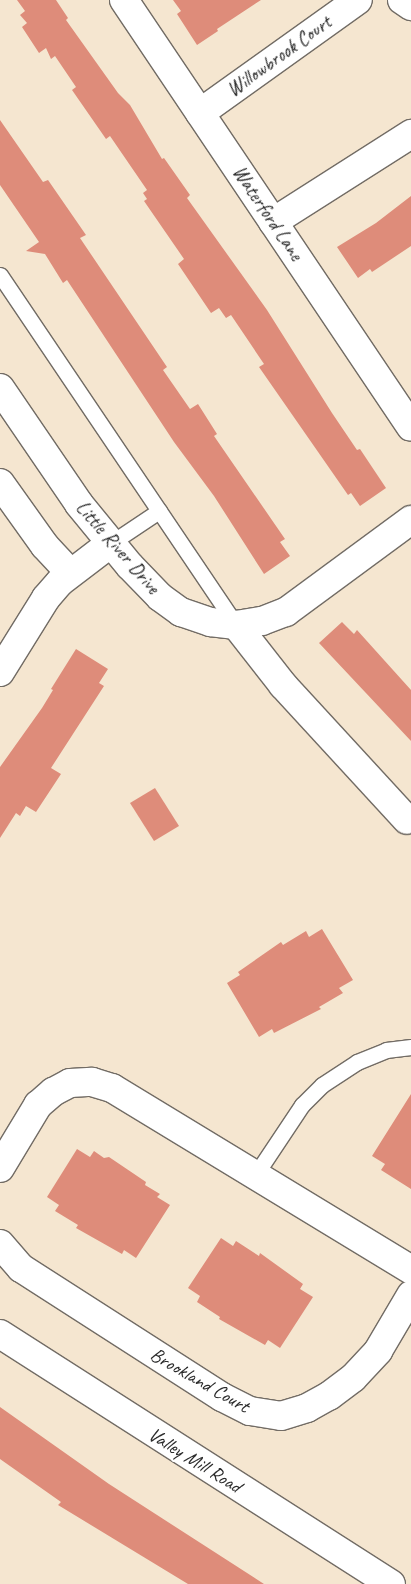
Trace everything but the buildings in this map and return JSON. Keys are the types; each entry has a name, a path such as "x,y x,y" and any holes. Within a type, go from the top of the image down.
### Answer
{"street":[{"name":"Waterford Lane","path":"124,0 411,426"},
{"name":"Willowbrook Court","path":"200,113 358,0"},
{"path":"402,0 411,6"},
{"path":"273,222 411,134"},
{"name":"Little River Drive","path":"0,388 79,504 160,597 181,612 210,622 236,624"},
{"path":"0,483 45,546 70,573"},
{"path":"236,624 262,621 286,612 411,520"},
{"path":"0,672 46,598 70,573 111,543"},
{"path":"236,624 283,685 408,820"},
{"path":"0,1168 38,1105 53,1092 70,1084 92,1082 112,1088 411,1270"},
{"name":"Brookland Court","path":"0,1244 21,1268 222,1397 250,1412 281,1416 307,1408 330,1396 353,1378 378,1350 411,1295"},
{"name":"Valley Mill Road","path":"0,1334 391,1584"}],"lane":[{"path":"0,274 236,624"},
{"path":"111,543 159,511"},
{"path":"256,1174 302,1105 322,1085 364,1059 386,1050 411,1047"}]}
